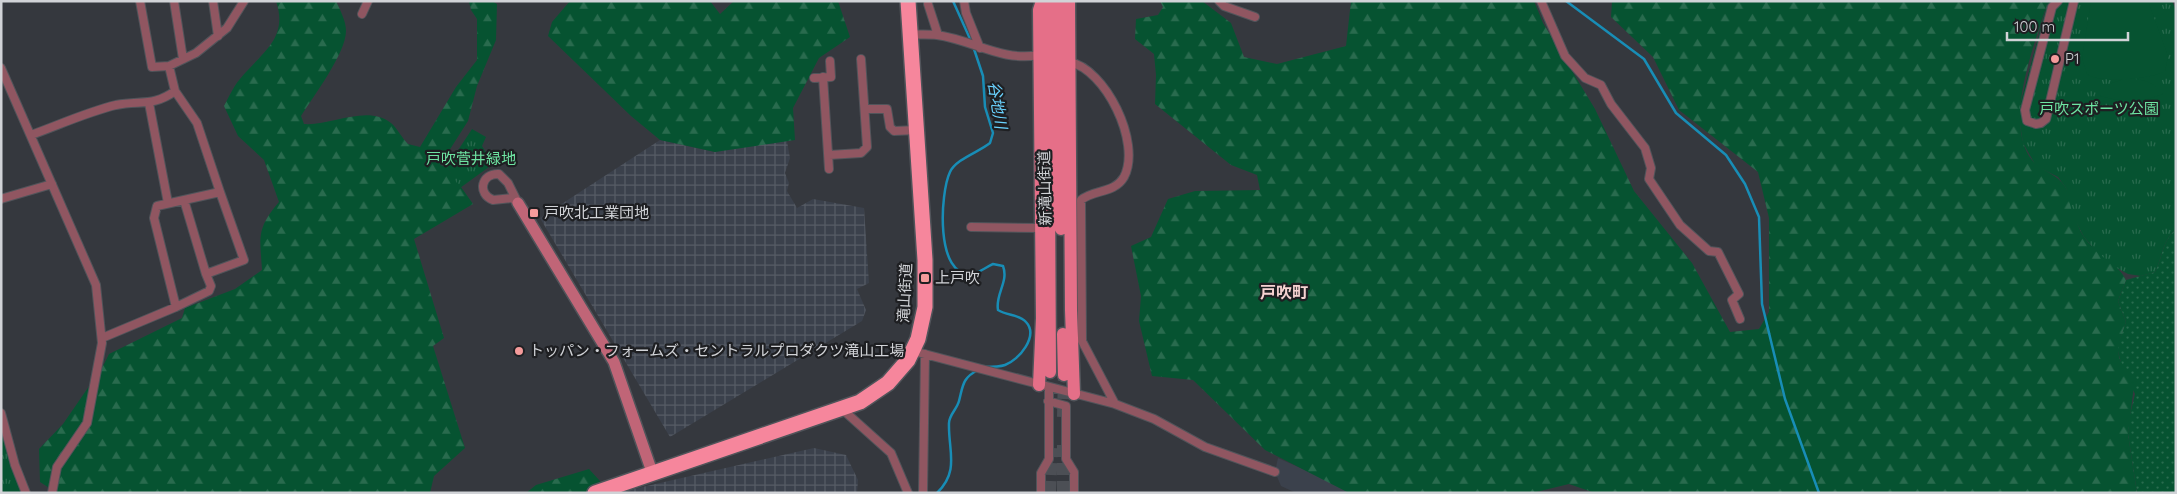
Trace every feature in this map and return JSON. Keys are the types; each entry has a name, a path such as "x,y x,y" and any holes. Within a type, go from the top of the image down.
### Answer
{"highway":[{"name":"滝山街道","path":"595,493 860,402 882,388 919,352 926,284 908,1"}],"main road":[{"path":"1042,1 1039,10 1039,55 1044,386"},
{"name":"新滝山街道","path":"1048,1 1050,372"},
{"name":"新滝山街道","path":"1058,1 1064,375"},
{"path":"1069,1 1069,62 1075,201 1074,394"}],"street":[{"path":"140,1 152,67 169,66 218,36 227,28 244,1"},
{"path":"174,1 183,59"},
{"path":"212,1 218,36"},
{"path":"362,14 368,1"},
{"path":"964,1 966,13 979,47"},
{"path":"1219,1 1224,6 1255,17"},
{"path":"1541,1 1565,56 1585,78 1601,85 1611,104 1645,148 1651,168 1649,179 1680,225 1709,251 1718,252 1739,294 1732,300 1740,319"},
{"path":"2058,1 2052,7 2025,110 2027,121 2031,123 2041,123 2046,119 2074,1"},
{"path":"928,4 938,35"},
{"path":"910,34 938,35 1009,56 1024,58 1039,55"},
{"path":"829,155 861,153 866,150 866,109 861,60"},
{"path":"814,78 831,76 830,62"},
{"path":"1069,62 1080,64 1112,99 1129,144 1126,172 1120,183 1107,191 1075,201 1082,341 1115,404"},
{"path":"169,66 175,91 197,123 244,260 206,274"},
{"path":"1,68 92,272 96,285 102,338 87,423 57,467 52,493"},
{"path":"823,77 829,169"},
{"path":"31,134 117,105 163,100 175,91"},
{"path":"148,103 168,202"},
{"path":"866,109 887,108 890,127 894,131 917,130"},
{"path":"518,203 508,197 488,199 482,189 484,181 492,175 502,176 614,362 652,472"},
{"path":"1,199 52,184"},
{"path":"176,307 154,218 157,206 168,202 220,192"},
{"path":"102,338 210,291 211,286 184,200"},
{"path":"971,227 1042,228"},
{"path":"923,493 919,352 1115,404 1154,420 1205,447 1275,472"},
{"path":"1041,493 1041,473 1049,459 1048,401 1044,386"},
{"path":"1048,401 1066,406 1066,459 1074,472 1074,493"},
{"path":"842,409 891,453 908,493"},
{"path":"1,413 14,465 26,493"}],"shaded area":[{"path":"786,136 790,158 785,173 789,183 787,191 797,208 813,199 864,208 869,283 857,289 866,310 862,321 670,437 540,218 660,140 715,152"},
{"path":"814,448 846,455 858,480 857,493 616,493"},
{"path":"1278,458 1357,493 1296,493 1281,486 1275,472"}],"green space":[{"path":"276,1 336,1 345,23 345,40 341,51 328,75 301,116 304,124 371,115 391,123 408,144 420,147 456,87 477,60 477,19 471,10 469,2 492,1 497,4 496,40 477,86 468,121 440,165 447,167 473,204 414,239 444,338 433,346 465,448 434,476 430,493 57,493 40,482 39,449 63,424 103,366 109,354 182,318 185,308 235,289 262,270 261,234 266,219 279,202 264,160 238,136 224,106 238,82 264,53 276,36 279,26 279,14"},
{"path":"570,1 710,1 720,14 734,1 838,1 850,37 819,58 793,108 795,140 715,152 660,140 631,116 548,36 552,22"},
{"path":"1160,1 1202,1 1231,23 1244,57 1277,64 1346,46 1351,1 1534,1 1543,23 1595,109 1634,191 1692,263 1730,332 1759,329 1769,312 1769,218 1758,172 1679,110 1653,57 1611,17 1612,1 2048,1 2030,58 2021,100 2020,121 2022,139 2033,161 2058,178 2066,188 2084,237 2118,268 2126,280 2118,301 2126,322 2118,352 2123,364 2135,377 2128,434 2137,493 1595,493 1569,484 1532,493 1349,493 1265,450 1193,380 1152,376 1139,321 1141,296 1131,246 1151,237 1168,199 1195,191 1260,190 1257,175 1231,165 1155,104 1156,75 1154,54 1135,39 1136,19 1158,15 1163,7"},
{"name":"戸吹スポーツ公園","path":"2048,1 2172,1 2176,10 2176,229 2165,244 2155,272 2141,276 2128,274 2115,267 2096,251 2084,237 2073,216 2066,188 2058,177 2036,166 2023,143 2018,112"},
{"path":"2091,1 2148,1 2168,56 2165,71 2138,78 2114,80 2093,77 2087,74 2082,58"},
{"path":"2124,79 2146,81 2163,94 2132,101 2100,96 2112,83"},
{"name":"戸吹菅井緑地","path":"472,129 486,137 482,146 493,164 460,188 447,167"},
{"path":"2176,229 2176,493 2137,493 2128,434 2129,419 2135,394 2122,367 2117,347 2126,322 2118,301 2126,280 2155,272 2165,244"},
{"path":"1,432 21,493 1,493"},
{"path":"589,469 611,493 526,493 536,485"}],"waterway":[{"name":"谷地川","path":"953,1 971,41"},
{"path":"1566,1 1644,59 1676,113 1726,155 1745,184 1759,217 1762,304 1785,399 1819,493"},
{"name":"谷地川","path":"973,46 983,76 985,107 993,133 990,143 962,159 950,172 944,197 943,215 946,249 952,263 960,272 972,274 993,264 1003,266 1004,277 998,299 998,310 1023,319 1029,328 1030,334 1026,347 1016,358 1005,365 985,367"},
{"name":"谷地川","path":"937,493 944,485 951,468 949,420 958,404 966,379 978,370"}],"tunnel":[{"path":"1063,417 1064,375"},
{"path":"1063,445 1063,493"},
{"path":"1050,493 1052,448"}],"place":[{"name":"P1","path":"2055,59"},
{"name":"戸吹北工業団地","path":"534,213"},
{"name":"上戸吹","path":"925,278"},
{"name":"トッパン・フォームズ・セントラルプロダクツ滝山工場","path":"519,351"}],"district":[{"name":"戸吹町","path":"1284,292"}]}
